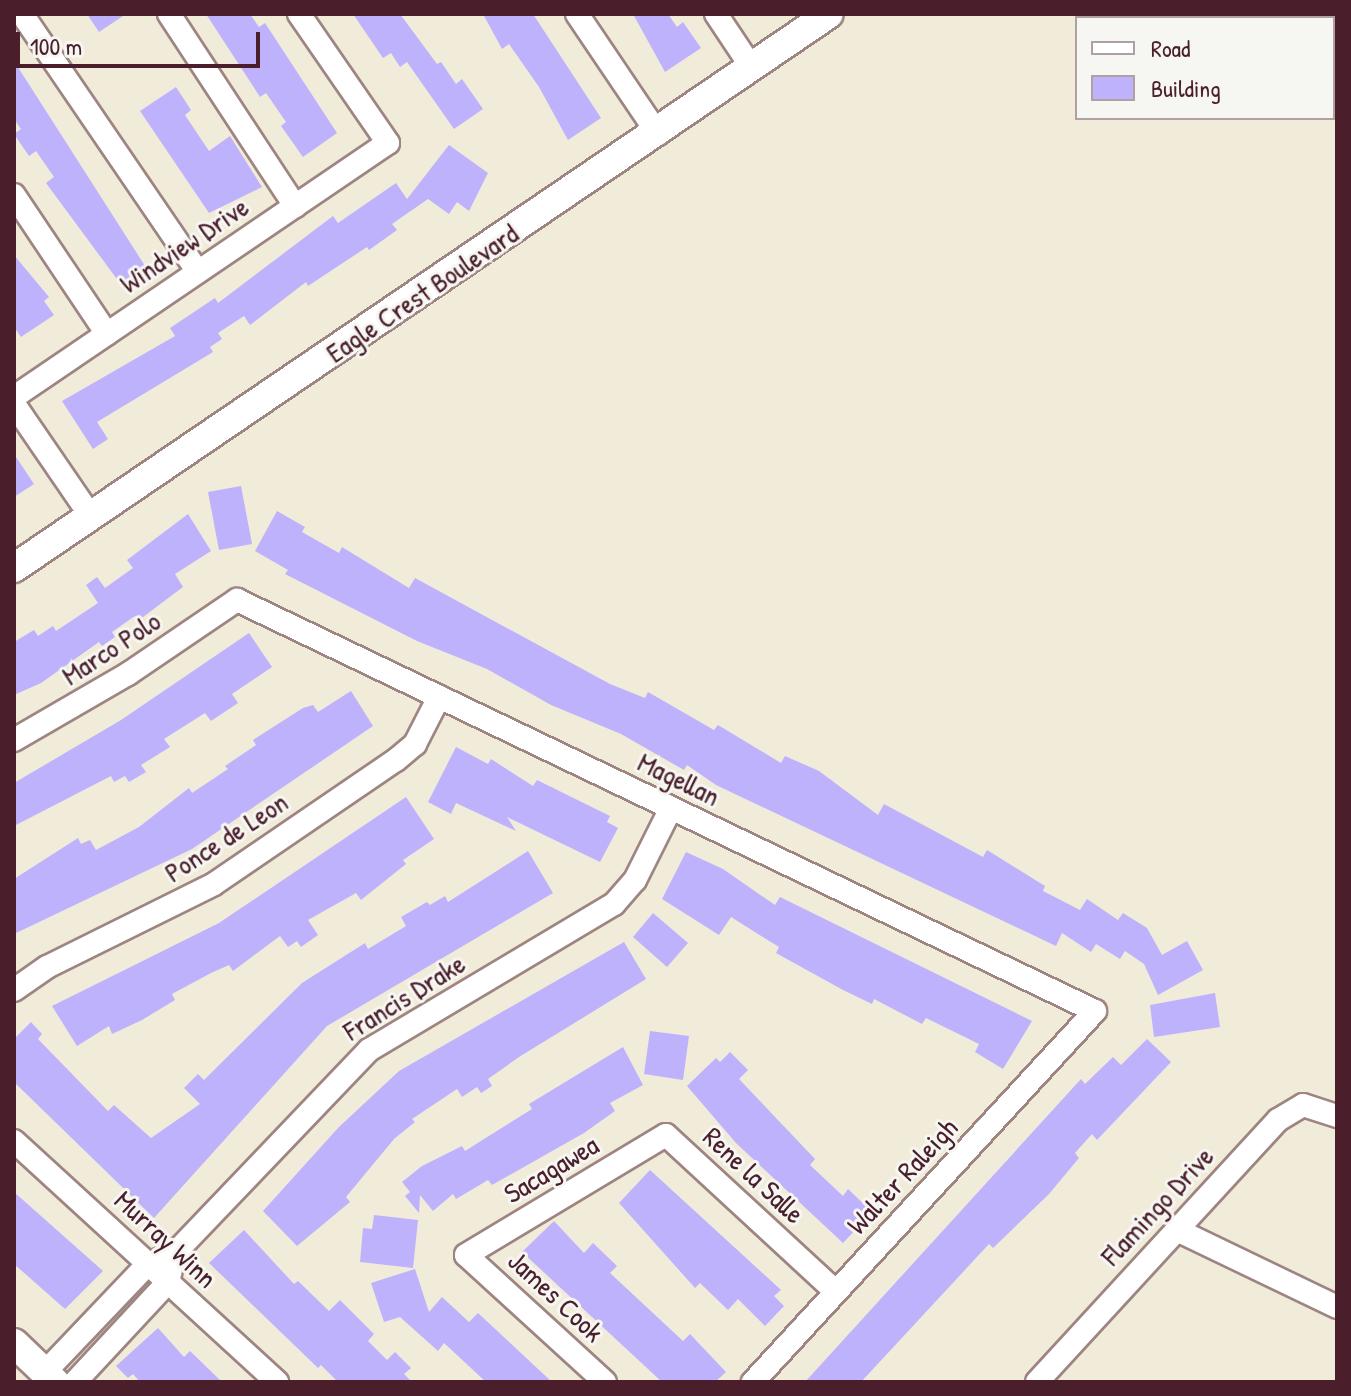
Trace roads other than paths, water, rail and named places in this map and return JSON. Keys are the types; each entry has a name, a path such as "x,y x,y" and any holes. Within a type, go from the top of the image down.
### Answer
{"main road":[{"name":"Eagle Crest Boulevard","path":"14,568 658,134 829,14"},
{"path":"14,1343 50,1377"}],"street":[{"path":"22,14 198,272"},
{"path":"169,14 295,206"},
{"name":"Windview Drive","path":"14,397 388,143 299,14"},
{"path":"577,14 658,134"},
{"path":"716,14 752,68"},
{"path":"14,195 107,334"},
{"path":"14,404 92,518"},
{"name":"Magellan","path":"237,600 1095,1011"},
{"name":"Marco Polo","path":"14,740 128,674 237,600"},
{"name":"Ponce de Leon","path":"14,990 28,977 214,884 396,760 415,744 439,697"},
{"name":"Francis Drake","path":"50,1377 148,1264 175,1253 369,1050 614,904 635,880 671,808"},
{"name":"Walter Raleigh","path":"753,1382 1095,1011"},
{"name":"Flamingo Drive","path":"1037,1382 1289,1110 1303,1105 1337,1116"},
{"name":"Rene la Salle","path":"666,1135 836,1292"},
{"name":"Sacagawea","path":"466,1255 666,1135"},
{"name":"Murray Winn","path":"14,1141 277,1382"},
{"path":"1177,1230 1337,1307"},
{"path":"75,1382 168,1282 175,1253"},
{"name":"James Cook","path":"466,1255 605,1382"}]}
